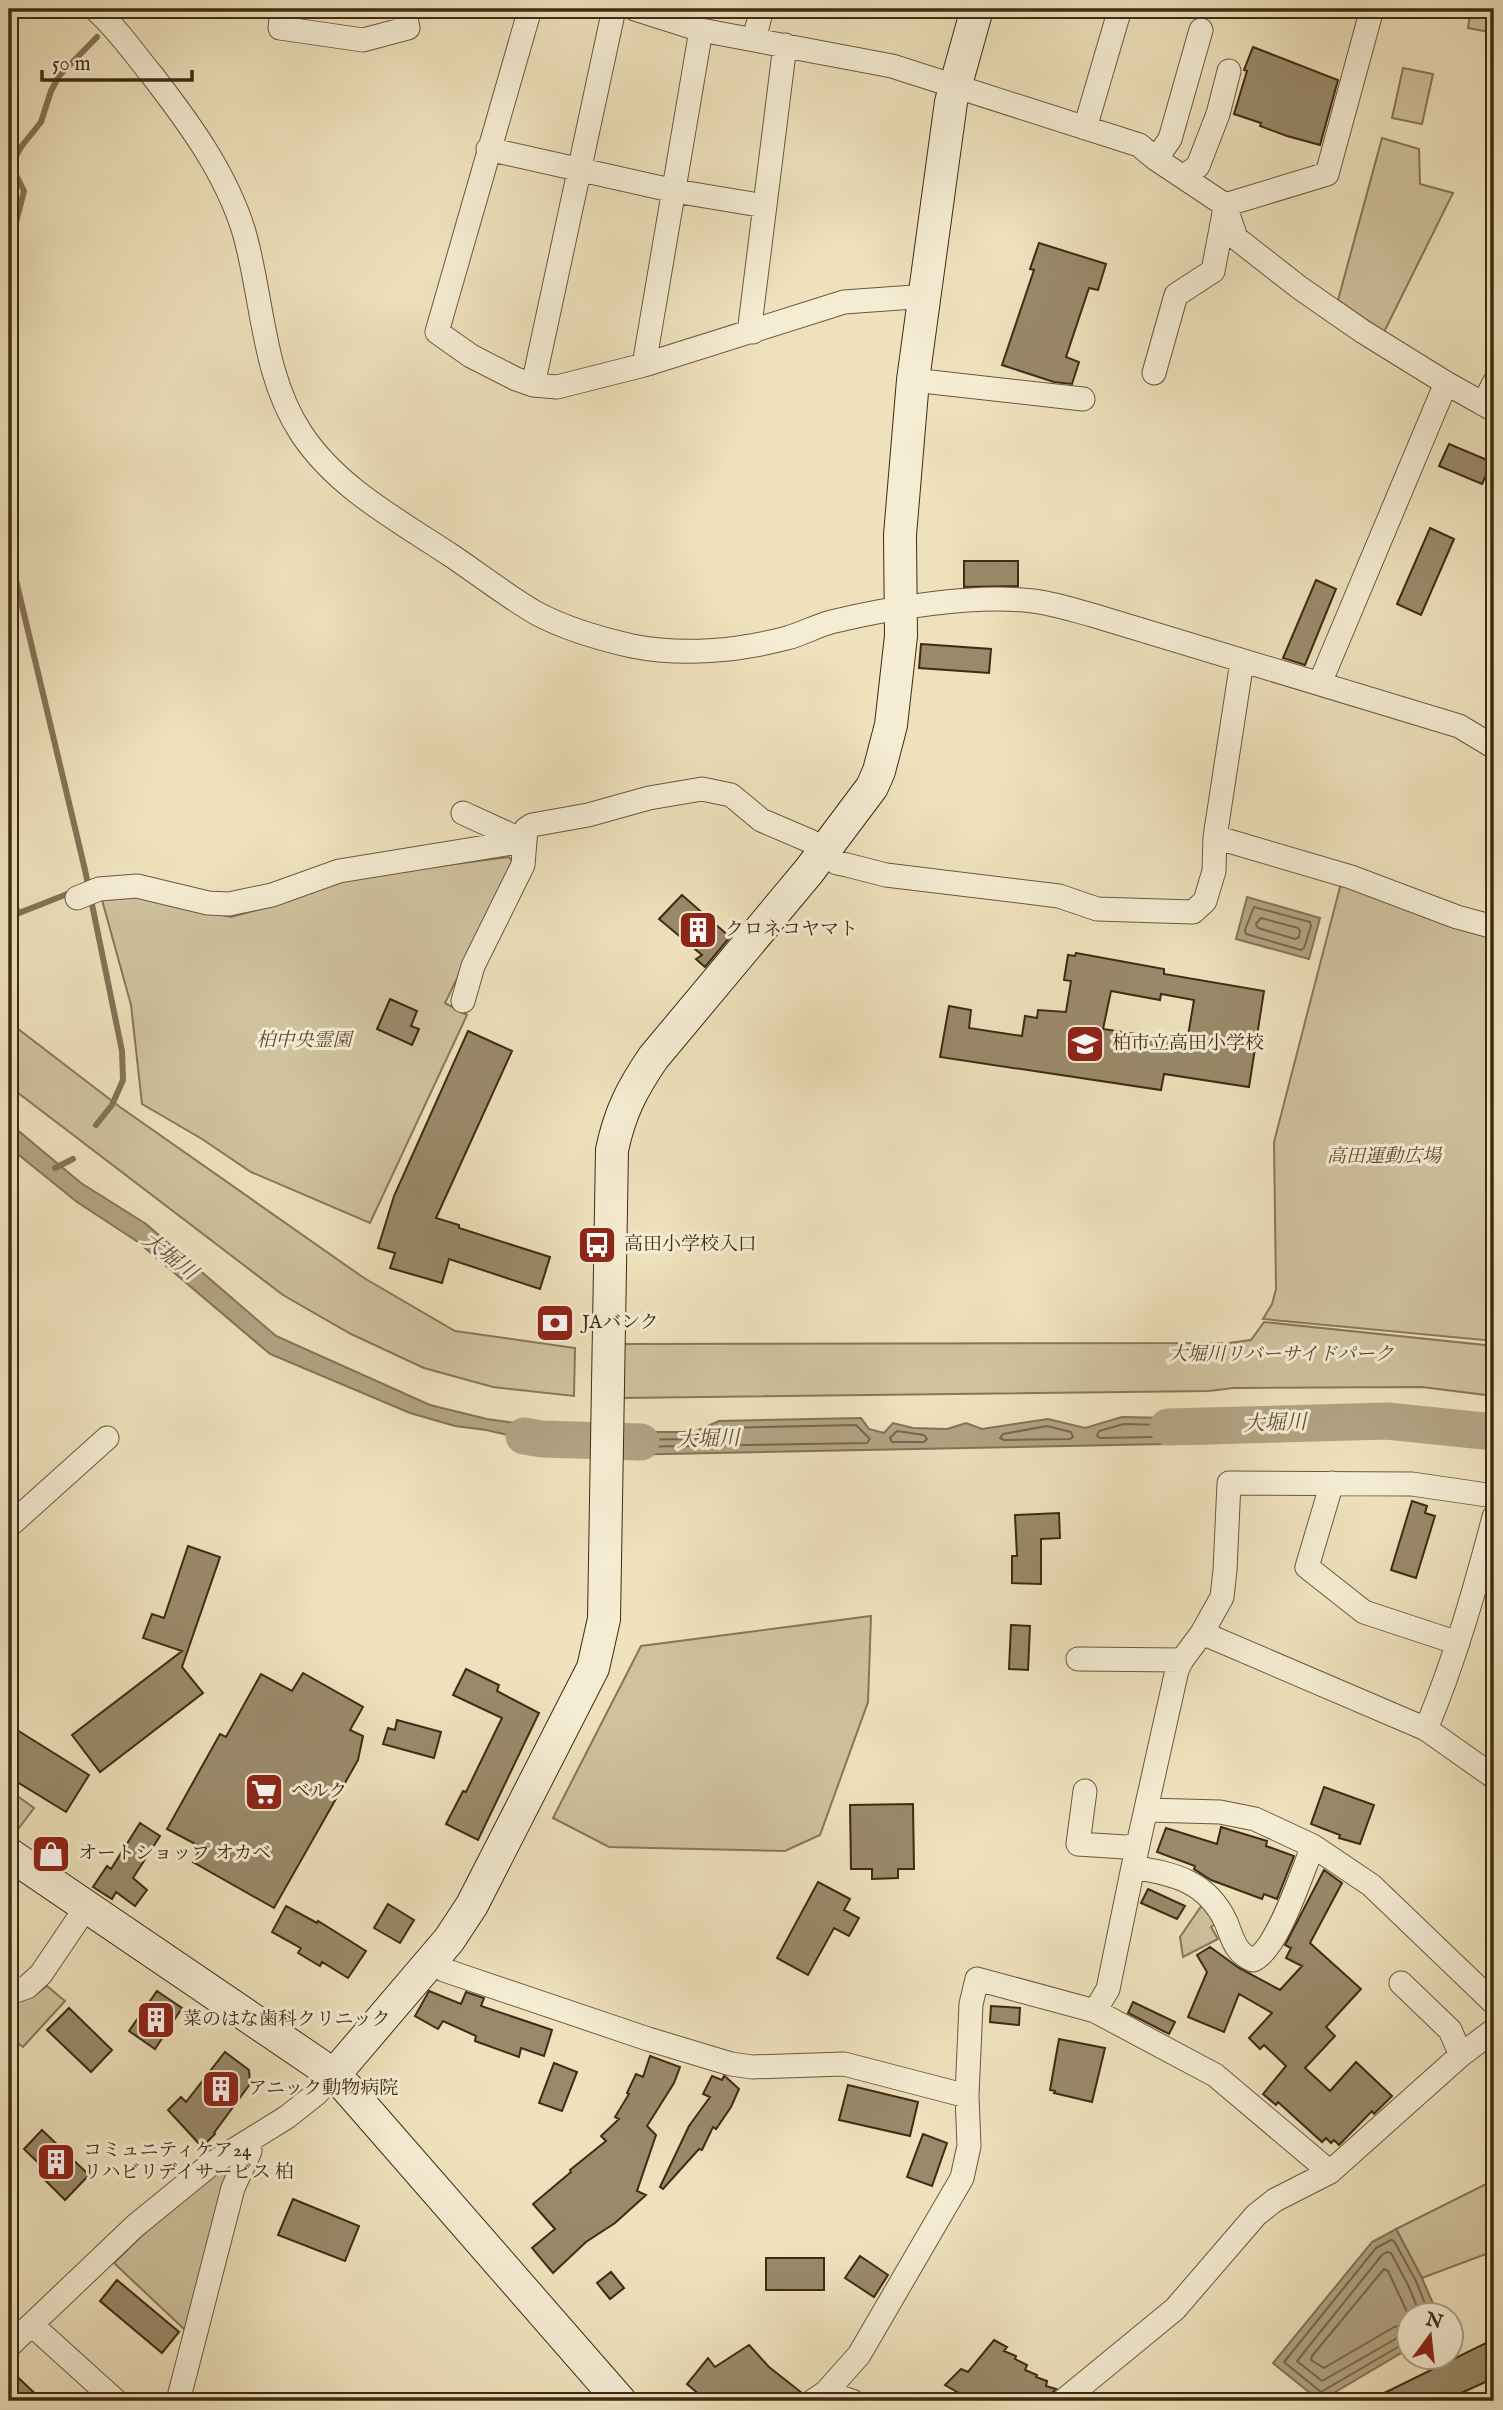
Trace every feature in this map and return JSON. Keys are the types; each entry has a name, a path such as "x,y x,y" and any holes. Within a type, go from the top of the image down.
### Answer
{"street":[{"path":"95,9 113,24 177,108 202,144 231,195 244,233 275,377 299,430 316,453 358,494 538,614 604,639 635,646 710,651 788,638 828,623 902,607 981,600 1034,601 1092,615 1459,726 1494,746"},
{"path":"282,9 280,28 363,40 408,28 404,9"},
{"path":"530,9 437,332 471,356 516,379 533,385 557,387 644,365 844,302 914,297 924,299"},
{"path":"533,385 614,9"},
{"path":"635,9 701,30 892,66 1139,145 1225,205 1236,237 1300,288 1362,331 1489,407 1494,383"},
{"path":"754,39 762,9"},
{"path":"9,2346 135,2225 211,2164 248,2143 316,2094 333,2076 456,1931 472,1905 593,1668 604,1619 612,1150 618,1121 631,1090 653,1058 823,851 872,787 879,771 891,725 902,607 900,535 913,380 955,86 977,9"},
{"path":"1085,128 1120,9"},
{"path":"1225,205 1327,174 1372,9"},
{"path":"644,365 701,30"},
{"path":"1156,159 1170,139 1200,30"},
{"path":"753,332 750,325 785,45"},
{"path":"1182,177 1198,166 1218,114 1229,71"},
{"path":"488,149 675,191 765,206"},
{"path":"1154,373 1176,295 1213,271 1225,205"},
{"path":"913,380 1083,399"},
{"path":"1320,683 1446,383"},
{"path":"463,1001 473,967 523,865 526,830 532,825 588,815 649,798 702,789 731,795 761,820 810,841 836,863 886,875 1059,896 1097,909 1193,912 1205,901 1214,871 1215,837 1242,661"},
{"path":"463,813 524,841"},
{"path":"1215,837 1351,877 1457,917 1494,927"},
{"path":"77,898 99,889 137,886 208,903 229,904 272,895 339,871 524,841"},
{"path":"9,1526 107,1438"},
{"path":"1095,2011 1108,1989 1169,1702 1182,1660 1202,1633 1222,1597 1229,1483 1412,1484 1494,1496"},
{"path":"1332,1483 1307,1567 1364,1612 1458,1643"},
{"path":"1426,1729 1458,1643 1484,1599 1494,1517"},
{"path":"1202,1633 1426,1729 1494,1777"},
{"path":"1078,1659 1182,1660"},
{"path":"1084,1791 1078,1844 1125,1847 1136,1856 1188,1880 1208,1896 1224,1919 1236,1948 1253,1960 1260,1958 1269,1947 1312,1846"},
{"path":"1147,1810 1220,1812 1255,1819 1312,1846 1371,1885 1494,2003"},
{"path":"9,1854 333,2076 360,2101 620,2401"},
{"path":"9,1993 26,1987 41,1975 87,1906"},
{"path":"431,1960 444,1970 721,2062 752,2067 844,2064 967,2096"},
{"path":"819,2396 859,2355 962,2178 969,2146 967,2096 971,2004 977,1979 1095,2011 1214,2075 1330,2172"},
{"path":"1401,1983 1450,2030 1461,2055"},
{"path":"1063,2401 1175,2309 1256,2215 1275,2200 1330,2172 1494,2029"},
{"path":"178,2401 233,2188 250,2151 248,2143"},
{"path":"32,2325 116,2401"},
{"path":"819,2396 852,2401"}],"green space":[{"path":"1471,9 1494,9 1494,33 1468,28"},
{"path":"1403,68 1433,74 1422,124 1392,118"},
{"path":"1382,138 1419,149 1420,184 1453,193 1384,332 1338,300"},
{"name":"柏中央霊園","path":"509,857 513,863 445,1003 467,1015 370,1223 251,1172 142,1104 131,1005 102,900 140,897 231,917 275,905 345,878"},
{"name":"高田運動広場","path":"1341,883 1494,938 1494,1341 1263,1319 1272,1304 1276,1289 1274,1142"},
{"path":"9,1022 120,1107 364,1278 455,1331 575,1348 574,1396 493,1387 424,1368 351,1334 283,1295 9,1086"},
{"name":"大堀川リバーサイドパーク","path":"1264,1322 1494,1346 1494,1396 1422,1387 622,1398 623,1344 1229,1343 1251,1340"},
{"path":"871,1616 868,1702 820,1835 785,1851 609,1847 553,1818 641,1646"},
{"path":"9,1790 34,1808 19,1828 9,1827"},
{"path":"1204,1902 1218,1922 1211,1927 1218,1939 1183,1957 1180,1937"},
{"path":"47,1986 65,2001 23,2047 9,2037 9,2002 33,1996"},
{"path":"239,2162 186,2331 114,2263 184,2194"},
{"path":"1494,2180 1494,2251 1422,2278 1396,2229"}],"water":[{"path":"1247,897 1320,918 1309,959 1236,939"},
{"path":"9,1123 81,1183 146,1224 276,1336 430,1405 487,1419 573,1431 573,1450 486,1430 455,1426 410,1413 270,1354 138,1242 77,1202 9,1147"},
{"path":"1122,1417 1216,1419 1217,1443 616,1455 617,1432 694,1432 719,1421 861,1418 869,1429 884,1433 893,1423 913,1428 947,1429 966,1423 982,1429 1048,1419 1085,1428"},
{"path":"1321,1417 1494,1431 1494,1445 1325,1434 1240,1437 1239,1419"},
{"path":"1396,2229 1432,2302 1394,2302 1394,2357 1320,2401 1273,2363 1372,2242"}],"building":[{"path":"1253,47 1338,80 1320,145 1287,136 1234,114 1247,71 1244,70"},
{"path":"1039,243 1106,264 1098,290 1089,288 1066,357 1079,362 1072,384 1054,382 1002,365 1034,270 1030,269"},
{"path":"1449,444 1492,462 1482,484 1439,466"},
{"path":"1430,528 1454,539 1421,615 1397,604"},
{"path":"964,561 1018,561 1018,586 964,587"},
{"path":"1316,580 1336,589 1305,665 1283,658"},
{"path":"921,644 991,649 989,673 919,668"},
{"name":"クロネコヤマト","path":"682,895 730,937 705,967 696,959 702,955 659,919"},
{"path":"1076,953 1164,969 1164,974 1264,991 1249,1087 1164,1074 1161,1090 940,1057 949,1006 971,1010 969,1028 1022,1036 1025,1016 1037,1018 1038,1010 1066,1012 1071,981 1064,980 1068,955 1075,956","holes":["1111,991 1160,1000 1161,994 1194,1000 1187,1042 1103,1029"]},
{"path":"390,999 417,1011 411,1026 419,1029 412,1045 377,1029"},
{"path":"468,1031 512,1051 436,1218 550,1257 540,1289 449,1259 442,1283 390,1268 395,1253 378,1248 394,1196"},
{"name":"JAバンク","path":"547,1314 564,1315 562,1332 545,1330"},
{"path":"1412,1501 1427,1506 1425,1513 1435,1516 1416,1578 1391,1570"},
{"path":"1059,1513 1060,1538 1041,1539 1041,1584 1012,1583 1012,1556 1017,1556 1015,1515"},
{"path":"188,1546 220,1557 182,1667 203,1693 100,1772 72,1735 182,1651 143,1638 152,1614 164,1618"},
{"path":"1011,1625 1030,1626 1028,1670 1009,1669"},
{"path":"466,1669 499,1685 497,1691 539,1713 478,1840 446,1824 463,1791 466,1792 502,1718 453,1695"},
{"name":"ベルク","path":"303,1673 363,1707 350,1730 363,1736 358,1760 274,1908 193,1862 201,1847 167,1829 220,1734 226,1737 261,1674 292,1691"},
{"path":"397,1720 441,1732 434,1758 383,1744 388,1728 395,1730"},
{"path":"9,1725 89,1775 66,1812 9,1777"},
{"path":"1324,1787 1374,1805 1360,1844 1339,1838 1340,1835 1311,1824"},
{"path":"913,1804 914,1869 898,1869 898,1878 872,1879 872,1869 851,1869 850,1805"},
{"path":"140,1823 160,1836 133,1878 147,1890 135,1906 116,1892 112,1899 93,1887 107,1866 111,1869"},
{"path":"1221,1827 1267,1841 1266,1846 1294,1856 1277,1899 1264,1894 1262,1899 1211,1880 1194,1869 1195,1866 1157,1852 1166,1828 1217,1844"},
{"name":"オートショップ オカベ","path":"49,1838 63,1848 54,1861 40,1852"},
{"path":"1324,1870 1342,1883 1310,1943 1361,1989 1326,2027 1335,2036 1305,2068 1330,2091 1356,2062 1392,2096 1374,2114 1372,2111 1339,2145 1326,2138 1322,2142 1278,2102 1276,2105 1263,2094 1286,2066 1264,2045 1260,2049 1249,2038 1272,2013 1239,1994 1224,2032 1188,2017 1207,1972 1197,1955 1210,1947 1239,1968 1280,1990 1302,1966 1286,1958 1291,1948 1285,1945"},
{"path":"818,1882 850,1899 844,1910 859,1918 849,1936 834,1928 808,1975 777,1958"},
{"path":"1148,1889 1185,1906 1177,1919 1141,1903"},
{"path":"388,1904 414,1920 400,1943 374,1928"},
{"path":"286,1906 317,1923 318,1921 366,1951 348,1978 322,1962 320,1966 298,1953 301,1948 272,1932"},
{"name":"菜のはな歯科クリニック","path":"157,1991 182,2008 155,2049 129,2031"},
{"path":"429,1991 461,2004 466,1992 484,1998 481,2006 552,2030 544,2056 521,2048 519,2057 475,2041 476,2036 443,2021 438,2029 415,2016"},
{"path":"1133,2002 1175,2022 1169,2034 1128,2013"},
{"path":"991,2006 1020,2008 1019,2025 990,2022"},
{"path":"69,2008 112,2050 91,2072 47,2030"},
{"path":"1059,2039 1105,2048 1092,2102 1050,2090"},
{"path":"225,2052 249,2070 250,2084 215,2134 202,2147 168,2110 181,2097 186,2102"},
{"path":"650,2056 680,2067 674,2083 647,2126 656,2135 637,2191 646,2195 615,2223 586,2242 553,2273 532,2248 555,2229 533,2204 606,2141 601,2136 619,2119 615,2117 629,2094 627,2093 636,2074 643,2077"},
{"path":"554,2063 577,2072 562,2111 539,2103"},
{"path":"712,2076 722,2080 724,2076 739,2089 716,2129 713,2127 702,2150 699,2149 663,2189 660,2187 689,2126 710,2097 703,2094"},
{"path":"848,2085 918,2102 910,2136 839,2120"},
{"name":"コミュニティケア24 リハビリデイサービス 柏","path":"42,2130 89,2175 65,2200 45,2180 51,2175 24,2149"},
{"path":"923,2134 947,2143 932,2186 907,2177"},
{"path":"293,2199 359,2226 345,2261 278,2235"},
{"path":"860,2256 888,2275 874,2297 845,2278"},
{"path":"766,2258 824,2258 824,2290 766,2290"},
{"path":"611,2272 624,2288 610,2299 597,2283"},
{"path":"117,2280 179,2332 162,2353 100,2301"},
{"path":"1494,2339 1494,2378 1444,2401 1368,2401 1427,2372 1464,2372 1464,2354"},
{"path":"994,2340 1007,2347 1004,2351 1027,2365 1025,2370 1047,2381 1046,2386 1056,2389 1050,2395 1049,2401 973,2401 945,2385 961,2369 968,2372"},
{"path":"749,2345 769,2367 802,2393 799,2401 707,2401 687,2384 708,2358 715,2367"},
{"path":"9,2369 43,2401 18,2401 9,2393"}],"waterway":[{"path":"11,165 41,122 59,76 97,37"},
{"path":"9,250 24,191 10,163"},
{"path":"9,551 85,870 122,1051 123,1080 112,1105 96,1125"},
{"path":"9,897 19,913 75,891"},
{"path":"55,1168 73,1159"},
{"name":"大堀川","path":"1168,1427 1387,1421 1494,1432"},
{"name":"大堀川","path":"524,1436 641,1442"}],"place":[{"name":"クロネコヤマト","path":"698,930"},
{"name":"柏市立高田小学校","path":"1085,1044"},
{"name":"高田小学校入口","path":"597,1245"},
{"name":"JAバンク","path":"555,1323"},
{"name":"ベルク","path":"264,1792"},
{"name":"オートショップ オカベ","path":"51,1854"},
{"name":"菜のはな歯科クリニック","path":"156,2020"},
{"name":"アニック動物病院","path":"221,2089"},
{"name":"コミュニティケア24 リハビリデイサービス 柏","path":"56,2162"}]}
